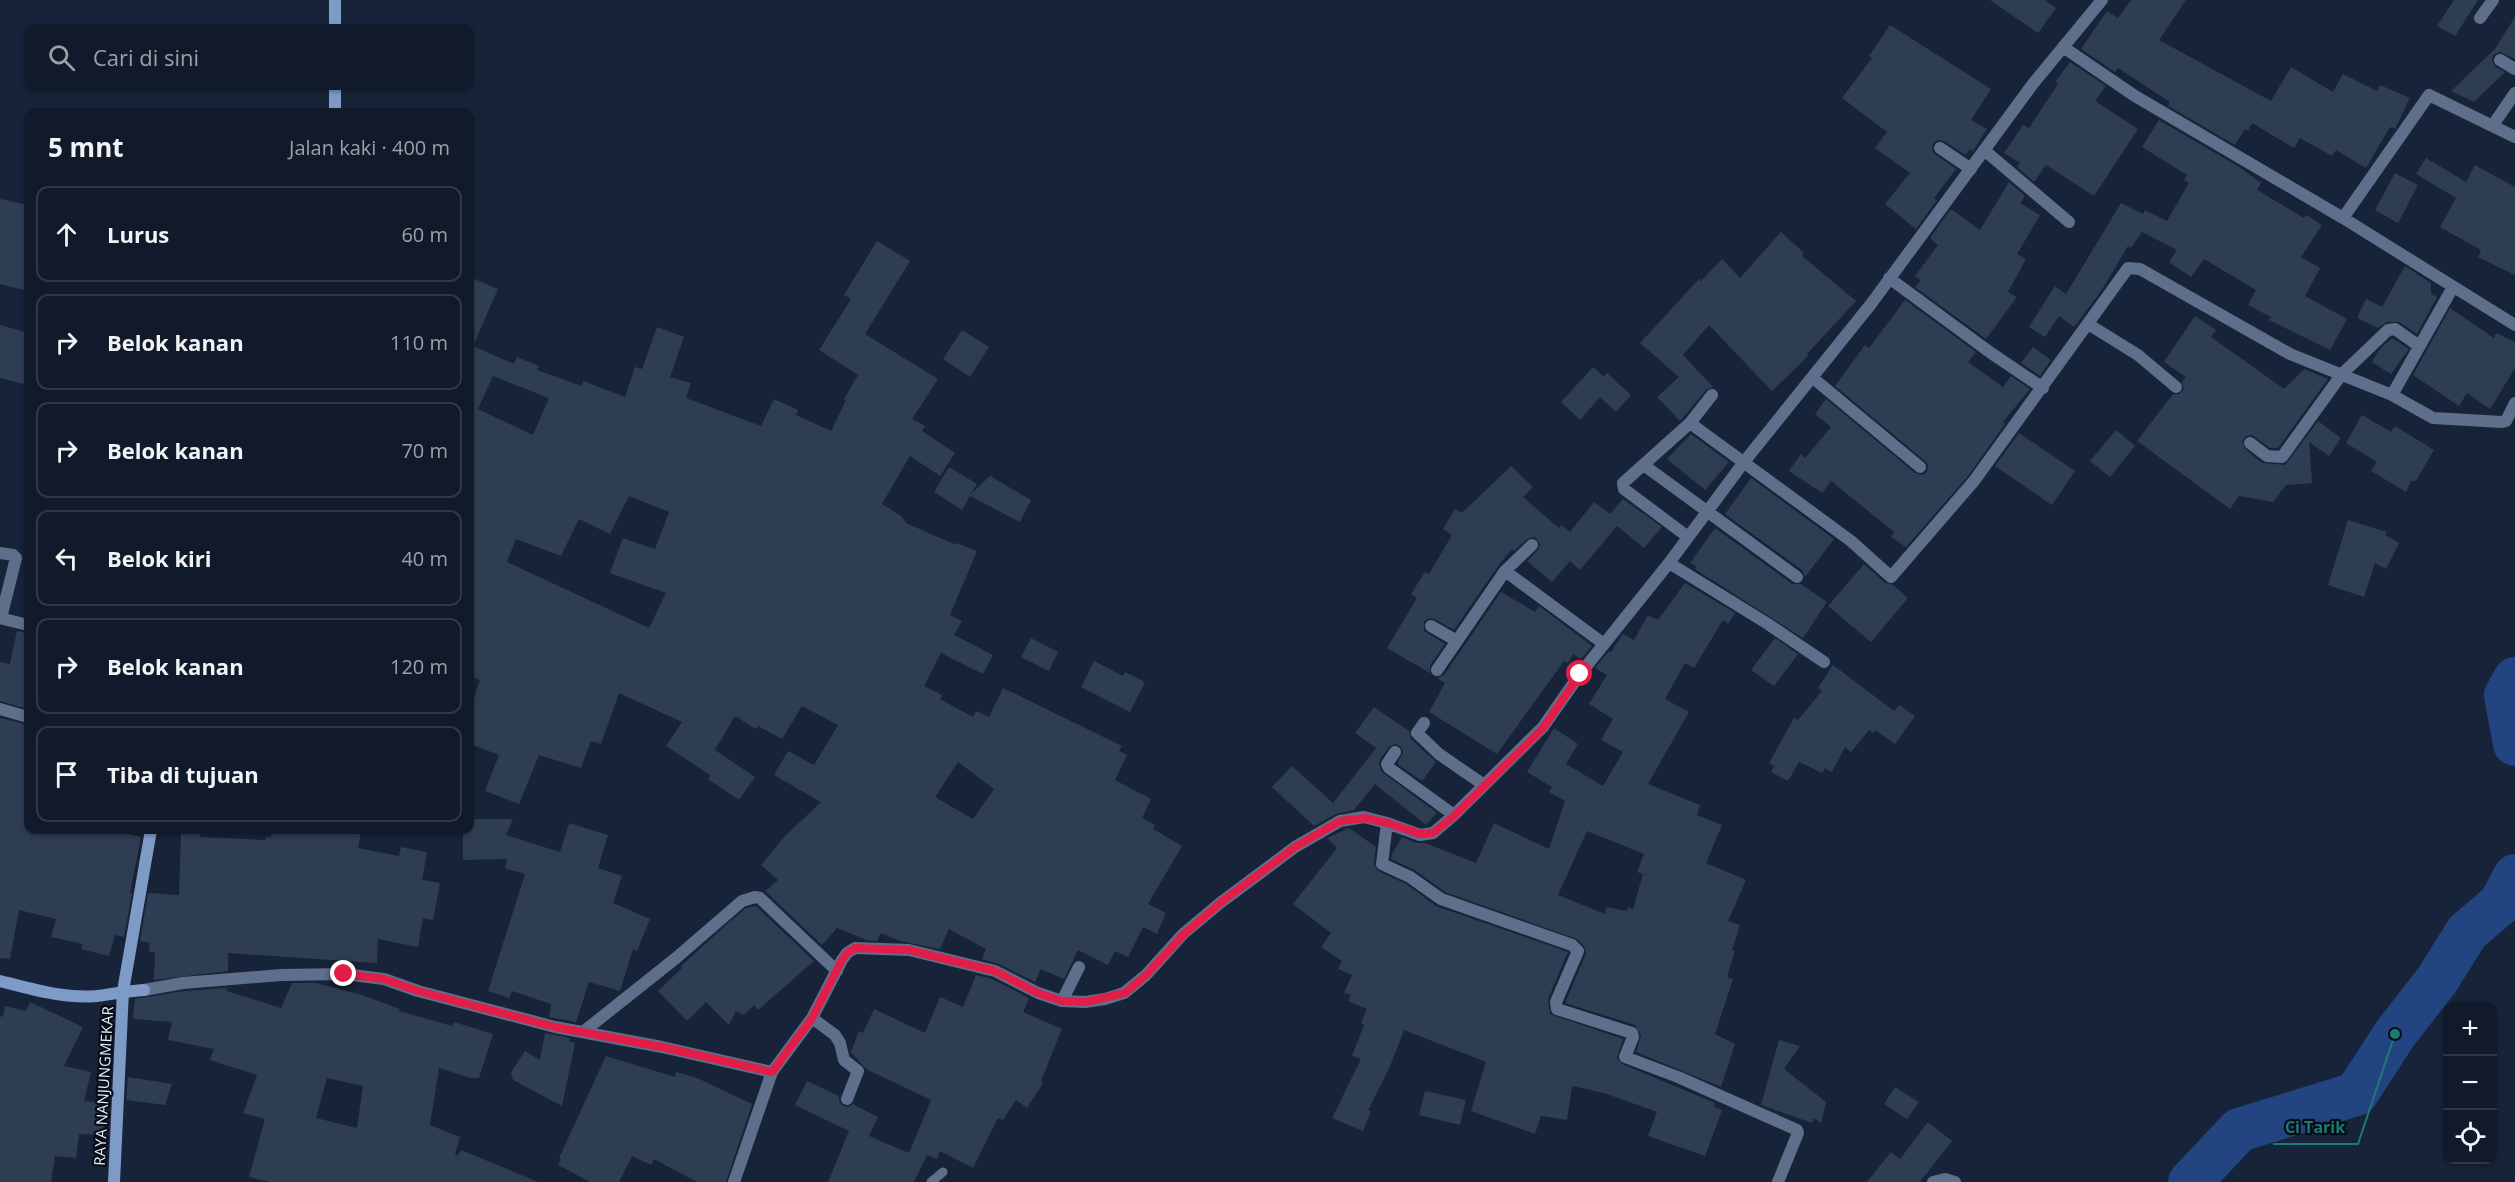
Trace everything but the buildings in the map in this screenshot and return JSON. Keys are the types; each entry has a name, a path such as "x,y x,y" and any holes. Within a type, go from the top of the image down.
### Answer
{"main road":[{"path":"335,0 335,24"},
{"path":"335,90 335,108"},
{"name":"RAYA NANJUNGMEKAR","path":"114,1182 123,991 150,834"},
{"path":"0,981 35,990 72,995 96,996 123,991"},
{"name":"RAYA NANJUNGMEKAR","path":"123,991 144,990"}],"street":[{"path":"734,1182 772,1072 812,1018 847,953 855,948 909,950 995,971 1038,993 1062,1001 1085,1002 1125,993 1146,975 1184,934 1220,903 1295,847 1340,821 1365,818 1426,835 1433,833 1454,816 1543,728 1604,644 1669,563 1744,462 1813,378 1984,150 2102,0"},
{"path":"2481,18 2493,0"},
{"path":"2063,47 2135,96 2343,218 2515,325"},
{"path":"2500,60 2515,69"},
{"path":"2493,125 2515,93"},
{"path":"2343,218 2429,95 2515,137"},
{"path":"1940,148 1971,169"},
{"path":"1984,150 2069,222"},
{"path":"1690,423 1851,541 1891,577 1974,481 2128,268 2139,269 2290,354 2392,395 2433,418 2504,422 2515,403"},
{"path":"1889,278 2043,388"},
{"path":"2392,395 2453,287"},
{"path":"2088,324 2138,355 2176,387"},
{"path":"2250,442 2267,456 2282,457 2342,374 2380,335 2388,330 2395,329 2419,346"},
{"path":"1813,378 1920,467"},
{"path":"1688,537 1624,489 1623,483 1690,423 1712,395"},
{"path":"1645,465 1797,577"},
{"path":"1437,670 1505,571 1532,545"},
{"path":"0,553 13,555 16,558 0,618 24,624"},
{"path":"1669,563 1768,624 1824,662"},
{"path":"1505,571 1604,644"},
{"path":"1431,626 1457,642"},
{"path":"0,709 24,716"},
{"path":"1424,723 1417,734 1438,754 1485,784"},
{"path":"1395,752 1388,764 1389,768 1454,816"},
{"path":"1388,823 1382,864 1410,877 1441,899 1572,945 1578,951 1556,1002 1557,1009 1632,1033 1625,1057 1678,1077 1797,1130 1798,1133 1778,1182"},
{"path":"583,1032 676,958 742,901 749,898 760,898 837,971"},
{"path":"1062,1001 1078,967"},
{"path":"144,990 183,983 280,975 344,974 384,979 418,991 583,1032 772,1072"},
{"path":"812,1018 835,1035 840,1043 844,1060 858,1071 847,1099"},
{"path":"1933,1182 1946,1179 1955,1182"}],"lane":[{"path":"931,1182 943,1172"}],"waterway":[{"path":"2515,679 2506,695 2515,744"},
{"path":"2190,1182 2239,1130 2356,1094 2395,1034 2437,980 2467,932 2501,903 2515,876"}],"place":[{"name":"Ci Tarik","path":"2395,1034"}],"route":[{"path":"344,974 384,979 418,991 555,1027 662,1047 772,1072 812,1018 842,960 855,948 909,950 995,971 1038,993 1062,1001 1085,1002 1106,999 1125,993 1146,975 1184,934 1220,903 1295,847 1340,821 1365,818 1420,834 1433,833 1454,816 1543,728 1580,674"}]}
